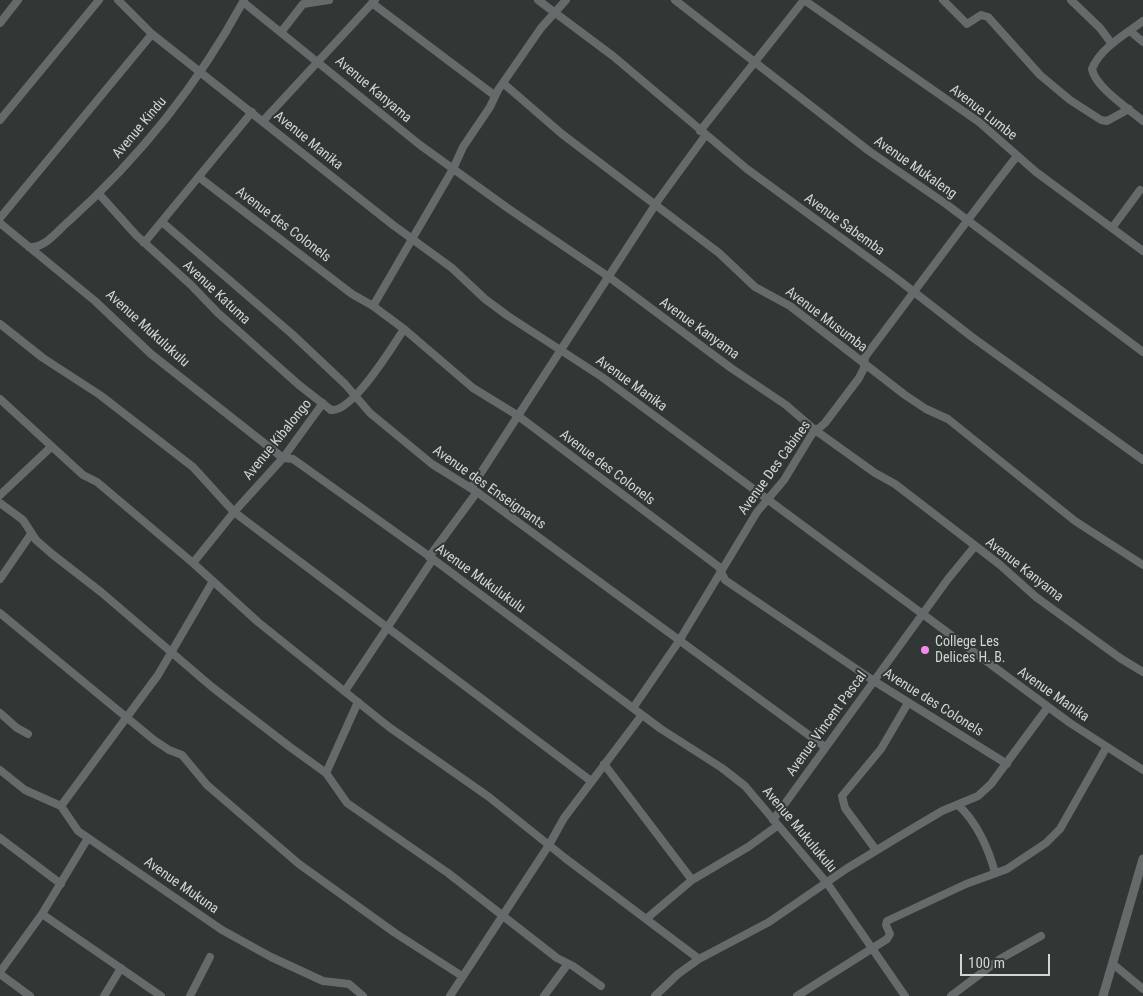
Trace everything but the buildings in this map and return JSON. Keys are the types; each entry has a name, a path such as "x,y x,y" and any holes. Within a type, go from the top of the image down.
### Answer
{"street":[{"path":"0,23 18,0"},
{"path":"0,120 98,0"},
{"name":"Avenue Manika","path":"118,0 152,34 412,239 452,268 500,310 602,378 1048,707 1106,748 1143,770"},
{"path":"282,31 303,4 330,0"},
{"name":"Avenue Sabemba","path":"538,0 613,56 702,133 827,229 972,337 1143,460"},
{"path":"373,306 464,147 490,107 494,95 553,12 566,0"},
{"name":"Avenue Mukaleng","path":"676,0 869,151 966,220 1143,352"},
{"path":"345,691 388,627 474,490 517,415 609,278 702,133 804,0"},
{"name":"Avenue Lumbe","path":"804,0 979,122 1017,156 1143,251"},
{"path":"943,0 967,24 981,15 988,17 1040,75 1070,100 1101,120 1107,121 1130,109"},
{"path":"1072,0 1100,28 1112,44"},
{"name":"Avenue Kanyama","path":"243,1 282,31 378,112 453,169 609,278 731,368 786,405 815,430 875,474 900,488 999,564 1036,597 1120,658 1143,672"},
{"name":"Avenue Kindu","path":"29,246 42,246 99,194 172,111 243,1"},
{"path":"263,121 374,2 494,95"},
{"path":"1143,21 1112,44 1094,64 1092,72 1113,96 1143,121"},
{"path":"1130,30 1143,42"},
{"path":"0,218 152,34"},
{"name":"Avenue Musumba","path":"503,83 562,134 719,253 756,287 790,306 905,395 926,409 948,419 1075,521 1143,565"},
{"path":"144,243 200,178 252,112"},
{"name":"Avenue Des Cabines","path":"633,708 679,641 757,512 784,480 815,430 824,423 853,387 863,371 865,357 939,261 966,220 1017,156"},
{"name":"Avenue des Colonels","path":"200,178 352,294 373,306 404,329 473,388 517,415 722,571 725,580 874,681 1007,764"},
{"path":"1112,228 1140,190"},
{"name":"Avenue Katuma","path":"99,194 144,243 196,290 224,320 323,404"},
{"name":"Avenue des Enseignants","path":"162,222 292,334 340,379 370,413 432,464 474,490 825,747"},
{"name":"Avenue Mukulukulu","path":"0,223 96,301 151,354 283,458 293,459 431,558 642,715 733,776 752,793 775,823 827,883 905,996"},
{"path":"0,324 43,358 100,395 186,461 234,512 591,781"},
{"name":"Avenue Kibalongo","path":"193,562 234,512 283,458 323,404 331,410 337,410 354,395 370,378 404,329"},
{"path":"0,399 51,447 69,460 83,475 97,482 193,562 258,622 358,702 425,753 489,797 699,959"},
{"path":"0,495 51,447"},
{"path":"0,503 23,520 31,534 52,554 251,718 326,773 340,796 352,806 426,856 567,965 573,966 601,986"},
{"path":"0,579 31,534"},
{"name":"Avenue Vincent Pascal","path":"646,919 692,880 748,848 775,823 825,747 975,546"},
{"path":"0,770 25,790 61,806 172,652 214,581"},
{"path":"0,613 96,690 126,718 159,744 182,755 207,785 299,864 410,944 462,976"},
{"path":"326,773 358,702"},
{"path":"876,850 845,808 842,796 881,748 908,703"},
{"path":"655,996 678,974 699,959 769,922 876,850 942,811 986,790 1048,707"},
{"path":"0,714 17,728 28,734"},
{"path":"450,996 503,917 564,818 642,715"},
{"path":"797,996 890,936 886,925 887,922 966,884 1011,867 1056,834 1106,748"},
{"path":"604,764 692,880"},
{"path":"958,805 975,825 992,860 995,873"},
{"name":"Avenue Mukuna","path":"61,806 78,831 200,916 245,944 324,981 349,984 364,996"},
{"path":"0,838 61,884"},
{"path":"30,996 0,973 42,914 88,838"},
{"path":"1103,996 1140,877 1143,859"},
{"path":"42,914 161,996"},
{"path":"951,996 1000,959 1041,936"},
{"path":"190,996 210,957"},
{"path":"1114,964 1142,984"},
{"path":"544,996 567,965"},
{"path":"104,996 122,968"}],"place":[{"name":"College Les Delices H. B.","path":"925,650"}]}
